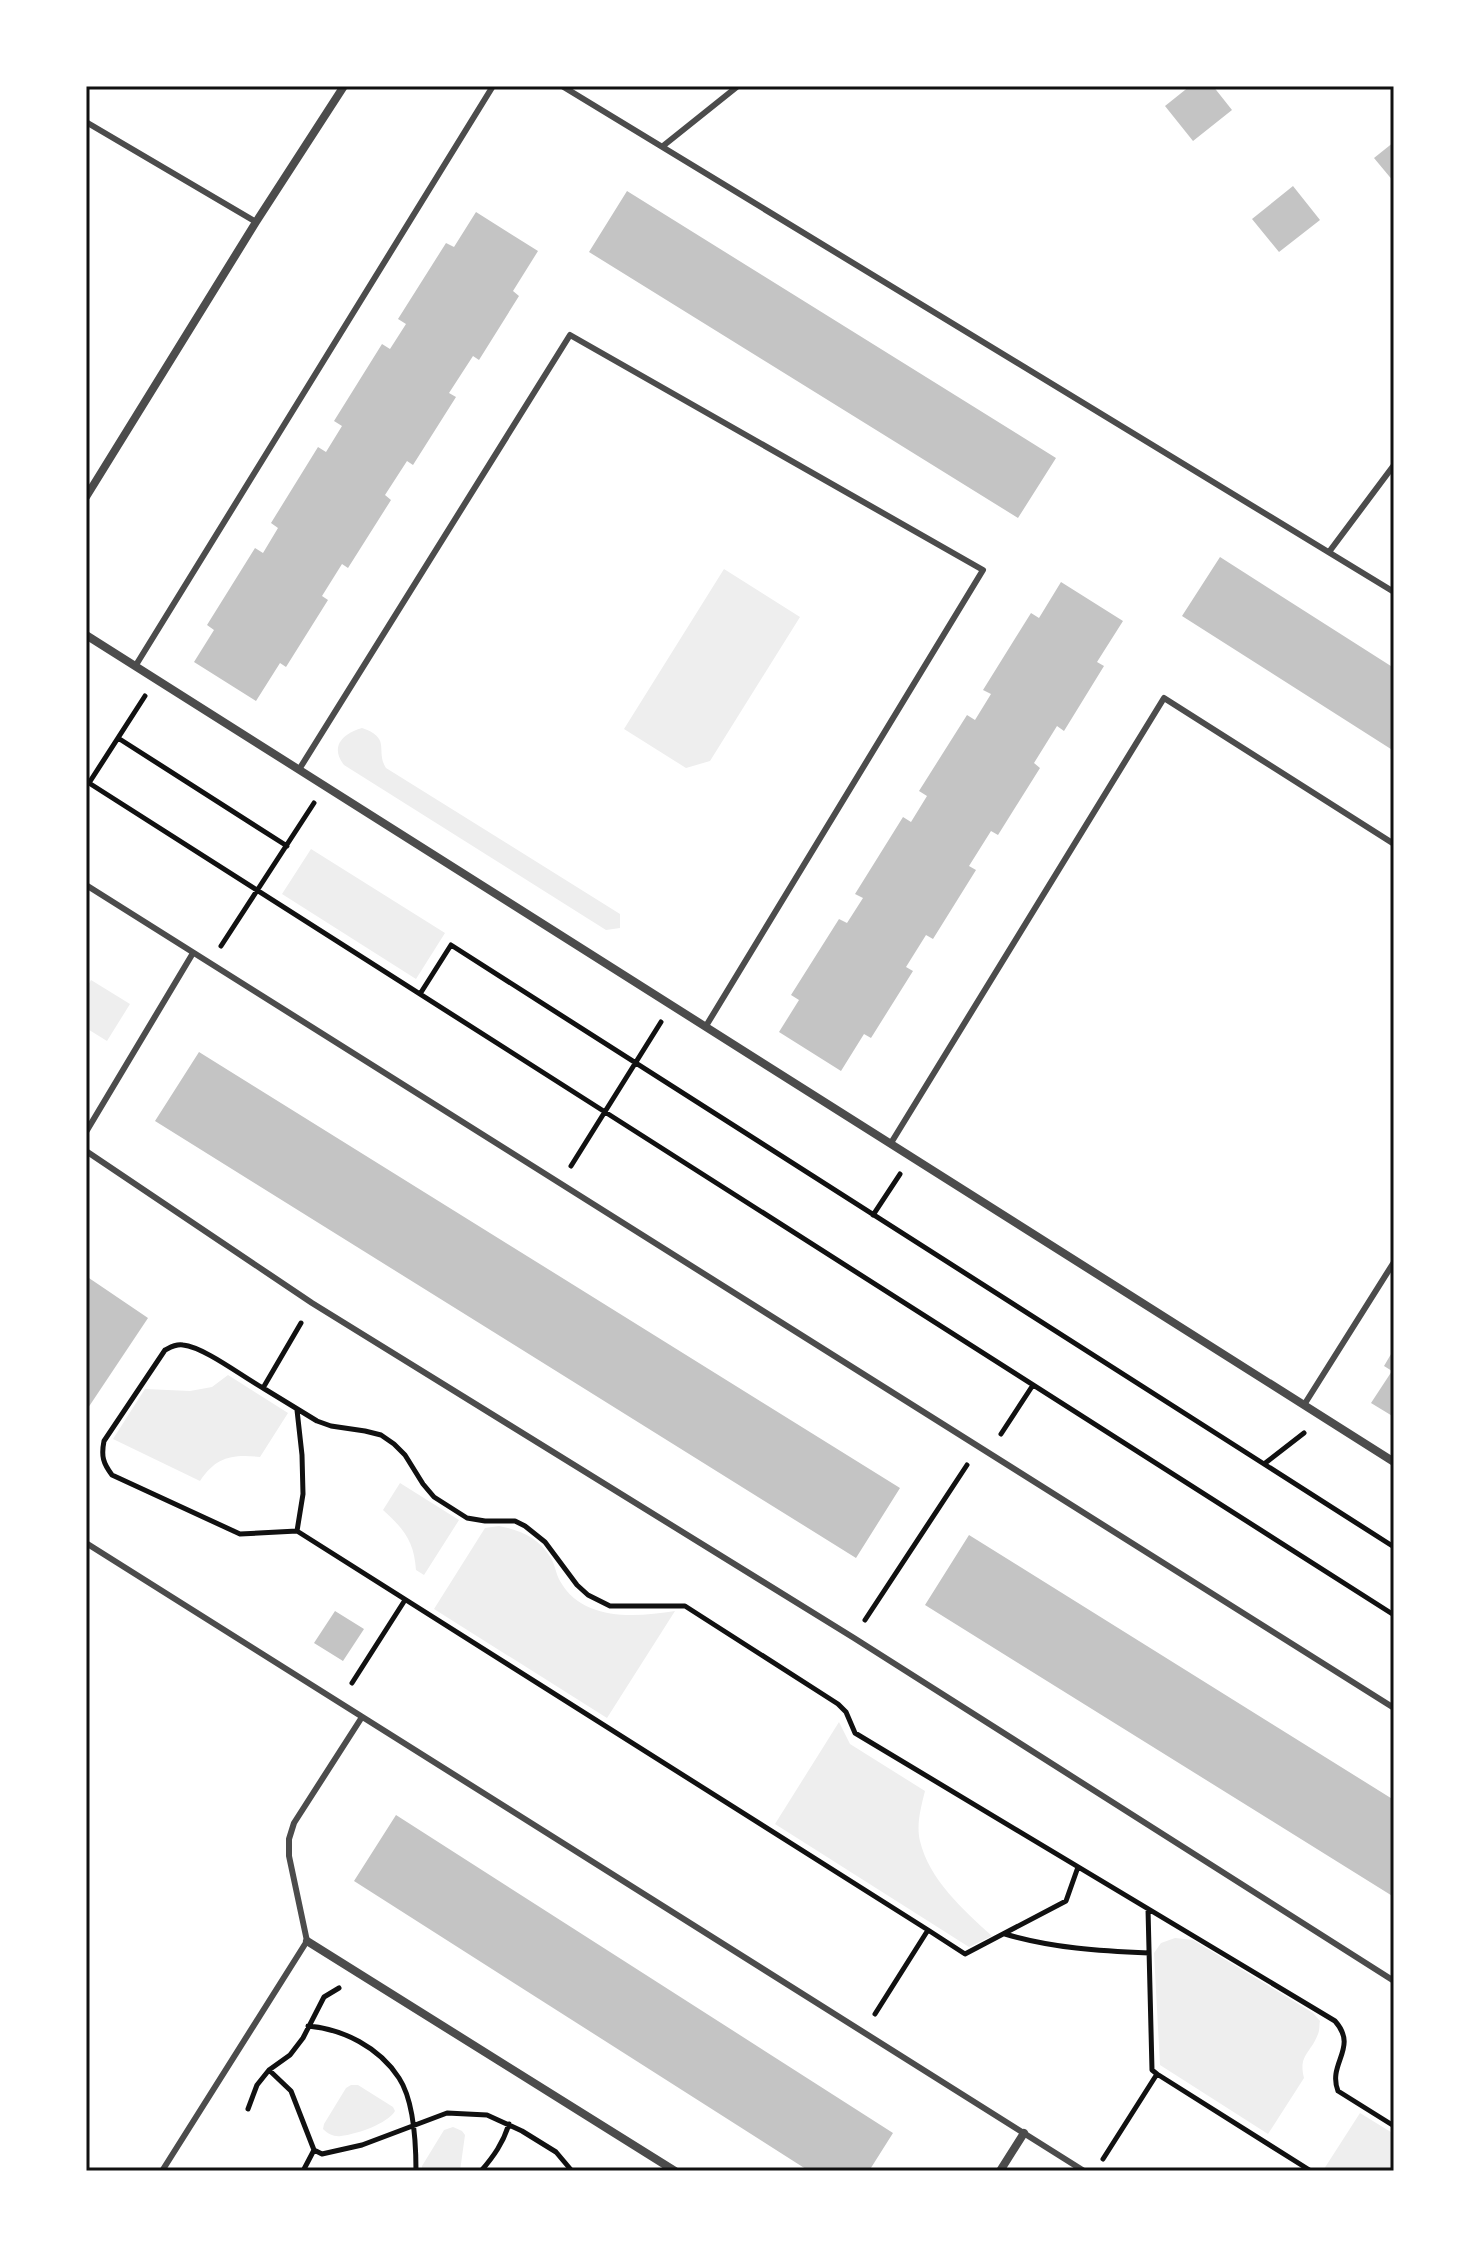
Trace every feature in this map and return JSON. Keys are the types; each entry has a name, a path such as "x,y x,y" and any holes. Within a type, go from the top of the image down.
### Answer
{"street":[{"path":"86,497 344,86"},
{"path":"86,635 1394,1462"},
{"path":"307,1941 675,2171"},
{"path":"1000,2171 1024,2133"}],"lane":[{"path":"136,665 493,86"},
{"path":"562,86 1394,592"},
{"path":"663,146 738,86"},
{"path":"86,133 88,123 256,222"},
{"path":"300,768 570,335 983,570 706,1026"},
{"path":"1329,552 1394,465"},
{"path":"891,1143 1164,698 1394,844"},
{"path":"86,885 1394,1708"},
{"path":"86,1132 193,953"},
{"path":"86,1151 312,1303 854,1638 1394,1981"},
{"path":"1304,1405 1394,1262"},
{"path":"86,1543 1084,2171"},
{"path":"162,2171 307,1941 289,1856 289,1839 294,1823 362,1717"}],"path":[{"path":"156,678 89,783 1394,1615"},
{"path":"118,738 287,846"},
{"path":"210,963 326,785"},
{"path":"420,994 451,945 1394,1547"},
{"path":"560,1183 672,1004"},
{"path":"873,1215 911,1156"},
{"path":"263,1388 312,1303"},
{"path":"1078,1867 1066,1901 965,1954 297,1531 240,1534 112,1475 104,1465 104,1441 165,1350 175,1345 197,1349 317,1421 381,1435 405,1455 434,1497 467,1518 515,1521 525,1526 545,1542 588,1595 610,1606 685,1606 838,1704 846,1712 855,1733 1335,2021 1345,2037 1345,2048 1334,2081 1338,2091 1394,2126"},
{"path":"989,1453 1033,1385"},
{"path":"297,1410 303,1494 297,1531"},
{"path":"1264,1464 1324,1417"},
{"path":"854,1638 979,1447"},
{"path":"340,1703 405,1600"},
{"path":"1147,1909 1152,2070 1311,2171"},
{"path":"864,2032 928,1930"},
{"path":"1004,1934 1028,1941 1111,1952 1149,1953"},
{"path":"248,2109 257,2085 269,2070 290,2055 324,1997 345,1984 365,1977"},
{"path":"308,2026 330,2028 357,2039 399,2079 414,2126 416,2171"},
{"path":"269,2070 291,2091 314,2150 322,2154 362,2145 447,2113 487,2115 509,2124 556,2152 572,2171"},
{"path":"1095,2171 1157,2074"},
{"path":"481,2171 494,2157 509,2124"},
{"path":"303,2171 314,2150"}],"shaded area":[{"path":"724,569 800,617 710,761 686,768 624,729"},
{"path":"362,728 380,741 386,768 620,914 620,928 606,930 344,765 338,746 349,733"},
{"path":"311,849 445,933 416,979 282,894"},
{"path":"91,980 130,1004 107,1041 86,1028 86,989"},
{"path":"228,1375 288,1413 260,1457 226,1459 212,1467 200,1481 113,1439 145,1389 190,1391 212,1387"},
{"path":"400,1483 459,1520 424,1575 416,1570 407,1536 383,1510"},
{"path":"499,1526 522,1533 541,1545 551,1558 560,1581 582,1604 612,1614 644,1615 675,1611 607,1718 434,1609 485,1528"},
{"path":"839,1722 850,1744 925,1791 919,1829 924,1855 948,1893 992,1936 969,1947 775,1824"},
{"path":"1175,1938 1193,1940 1313,2013 1320,2021 1318,2034 1304,2059 1304,2078 1268,2134 1160,2065 1154,1953 1161,1943"},
{"path":"358,2085 395,2111 379,2124 363,2131 331,2135 323,2129 324,2124 346,2088"},
{"path":"1360,2113 1394,2134 1394,2171 1324,2169"},
{"path":"453,2127 465,2135 460,2171 422,2171 444,2130"}],"building":[{"path":"1190,86 1213,86 1232,110 1193,141 1165,106"},
{"path":"1394,142 1394,182 1374,158"},
{"path":"1293,186 1320,220 1279,252 1252,219"},
{"path":"627,191 1056,458 1018,518 589,252"},
{"path":"476,212 538,251 513,291 519,296 479,360 473,356 449,393 456,397 413,465 407,461 385,495 391,500 348,568 342,564 322,596 328,600 286,667 280,663 256,701 194,662 214,630 207,625 255,548 263,553 278,528 271,523 318,447 326,452 342,426 334,421 382,344 390,349 406,324 398,319 446,243 454,247"},
{"path":"1220,557 1394,668 1394,751 1182,616"},
{"path":"1061,582 1123,621 1097,662 1104,666 1064,731 1057,726 1034,763 1040,768 998,835 991,831 969,866 976,870 933,939 926,935 906,967 913,971 871,1038 864,1034 841,1071 779,1032 799,1000 791,995 839,919 847,923 863,898 855,894 903,817 911,822 927,796 919,791 967,715 975,720 991,694 983,690 1031,613 1039,618"},
{"path":"199,1052 900,1488 856,1558 155,1121"},
{"path":"86,1276 148,1318 86,1411"},
{"path":"1394,1349 1394,1417 1371,1403 1392,1371 1384,1366"},
{"path":"969,1535 1394,1800 1394,1897 925,1605"},
{"path":"335,1611 364,1629 343,1661 314,1643"},
{"path":"396,1815 893,2133 869,2171 809,2171 354,1881"}]}
